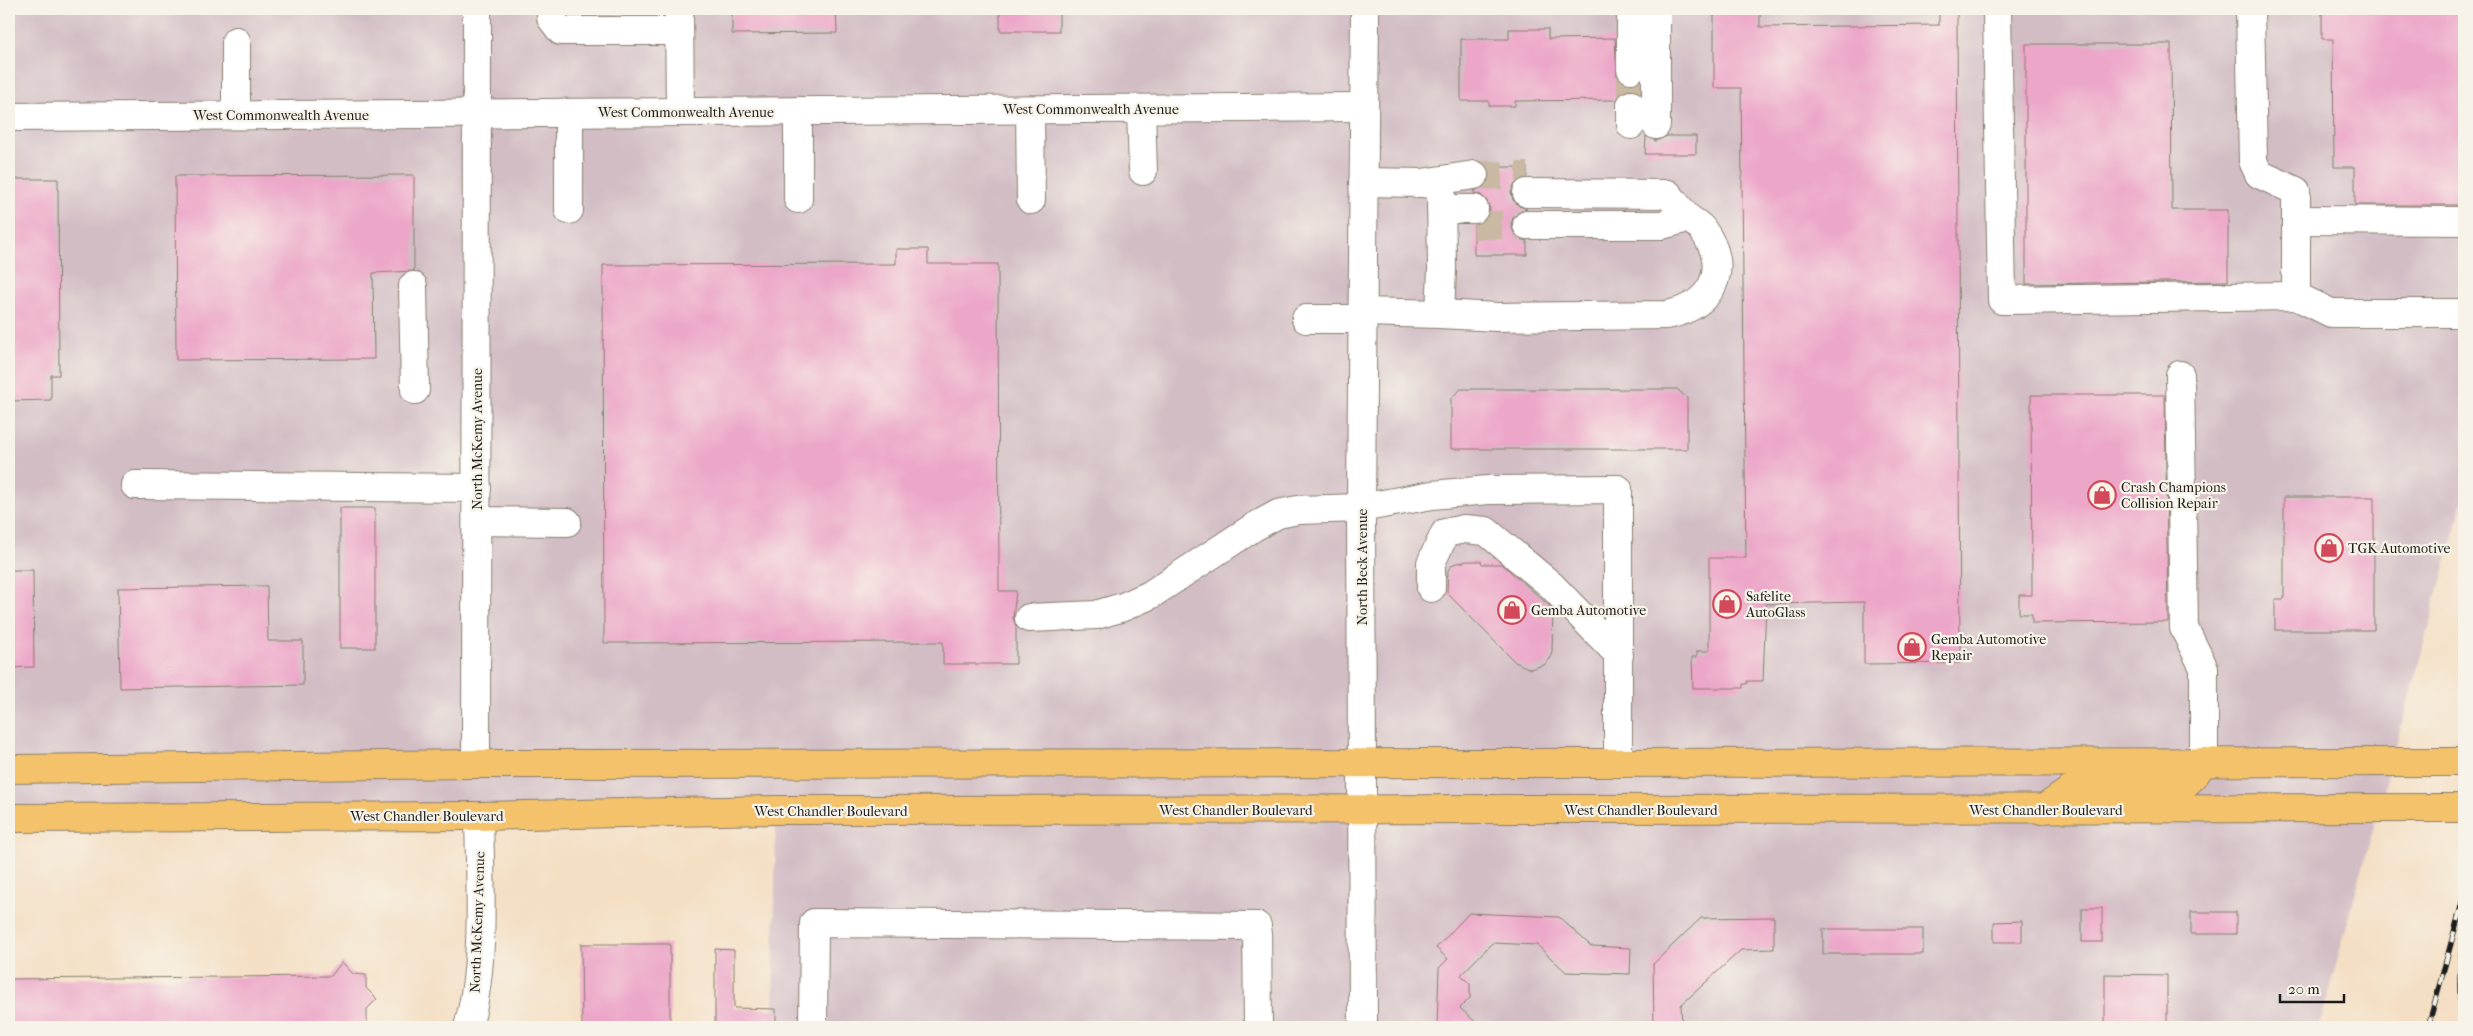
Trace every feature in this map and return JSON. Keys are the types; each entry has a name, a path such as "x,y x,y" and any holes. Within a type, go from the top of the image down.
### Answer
{"main road":[{"path":"2042,810 2072,789 2164,788 2184,784 2193,777 2204,762"},
{"path":"9,769 476,764 2464,762"},
{"name":"West Chandler Boulevard","path":"9,818 479,816 776,810 2464,808"}],"street":[{"name":"North McKemy Avenue","path":"476,764 477,9"},
{"path":"551,9 551,18 561,31 617,20 679,20 680,112"},
{"name":"North Beck Avenue","path":"1363,1027 1361,508 1365,9"},
{"path":"1631,9 1637,70 1644,9"},
{"path":"1640,117 1656,9"},
{"path":"1997,9 2002,300 2296,296 2331,313 2464,313"},
{"path":"2250,9 2253,161 2259,174 2296,191 2296,296"},
{"path":"236,42 236,115"},
{"name":"West Commonwealth Avenue","path":"9,117 1363,107"},
{"path":"1141,109 1143,171"},
{"path":"1030,110 1030,200"},
{"path":"798,111 798,199"},
{"path":"569,113 569,210"},
{"path":"1363,182 1436,203 1474,201 1436,203"},
{"path":"1306,320 1362,315 1440,314 1497,317 1666,315 1681,313 1702,301 1713,287 1718,271 1715,254 1703,230 1688,218 1668,194 1528,201 1662,225 1688,218"},
{"path":"1436,203 1442,270 1440,314"},
{"path":"2296,220 2464,221"},
{"path":"413,286 415,390"},
{"path":"2180,375 2184,628 2204,668 2204,762"},
{"path":"135,485 477,488"},
{"path":"1029,618 1096,615 1123,607 1150,595 1254,527 1278,514 1298,510 1361,508 1432,495 1488,490 1618,489 1618,763"},
{"path":"477,520 568,522"},
{"path":"1431,588 1431,563 1445,533 1464,529 1486,530 1551,585 1619,655"},
{"name":"North McKemy Avenue","path":"468,1027 475,1004 479,923 479,816"},
{"path":"814,1027 814,923 1257,926 1258,1027"}],"shaded area":[{"path":"9,9 2464,9 2464,497 2319,1027 773,1027 776,811 9,817"}],"building":[{"path":"732,9 836,9 837,33 732,34"},
{"path":"1000,9 1059,9 1059,31 1000,31"},
{"path":"1714,9 1760,9 1760,27 1939,25 1939,13 1957,13 1960,663 1864,664 1864,602 1766,604 1763,681 1747,681 1747,684 1743,684 1743,688 1693,688 1692,657 1697,657 1697,651 1709,651 1709,558 1746,558 1741,88 1714,88"},
{"path":"2322,9 2464,9 2464,205 2355,205 2355,167 2334,167 2333,39 2322,39"},
{"path":"1509,29 1548,29 1548,39 1615,38 1617,76 1623,82 1631,85 1640,81 1640,93 1631,89 1623,92 1617,100 1515,101 1515,106 1489,106 1489,101 1461,101 1461,39 1509,39"},
{"path":"2026,44 2171,44 2172,210 2228,210 2228,281 2026,284"},
{"path":"1646,136 1656,141 1667,136 1696,136 1696,154 1645,154"},
{"path":"1487,167 1527,167 1527,177 1519,180 1511,192 1513,200 1519,206 1527,209 1519,212 1513,218 1511,225 1514,233 1520,239 1527,241 1527,255 1474,255 1474,225 1482,222 1488,216 1490,209 1487,201 1481,195 1474,193 1474,191 1483,187 1488,181 1489,173"},
{"path":"414,175 414,271 373,273 374,359 176,360 175,176"},
{"path":"9,179 58,179 59,375 51,375 51,400 9,401"},
{"path":"896,249 928,249 928,264 998,264 999,591 1016,591 1013,618 1016,626 1016,664 943,664 943,642 604,643 603,265 896,264"},
{"path":"1461,389 1677,389 1687,398 1687,449 1451,449 1451,398"},
{"name":"Crash Champions Collision Repair","path":"2031,395 2165,395 2168,622 2032,623 2032,614 2019,614 2019,595 2032,595"},
{"name":"TGK Automotive","path":"2284,497 2374,497 2374,630 2275,630 2275,599 2284,599"},
{"path":"340,508 375,508 375,648 340,648"},
{"path":"1481,561 1482,564 1502,564 1553,609 1552,651 1550,659 1544,665 1530,669 1515,662 1447,593 1448,570 1453,564"},
{"path":"9,570 33,570 34,667 9,668"},
{"path":"267,586 268,641 303,641 303,685 120,688 118,588"},
{"path":"2082,908 2102,908 2102,942 2082,942"},
{"path":"2191,912 2236,912 2236,934 2191,934"},
{"path":"1469,913 1559,917 1591,946 1631,948 1630,974 1566,972 1537,945 1492,943 1461,975 1470,984 1470,998 1460,1008 1481,1027 1437,1027 1439,968 1448,959 1436,948"},
{"path":"1774,917 1774,949 1741,950 1681,1005 1682,1027 1654,1027 1653,964 1701,918"},
{"path":"2022,921 2022,942 1994,942 1994,922"},
{"path":"1823,929 1923,929 1923,954 1823,954"},
{"path":"581,944 670,944 670,1027 582,1027"},
{"path":"715,949 734,950 734,1008 776,1009 776,1027 715,1027"},
{"path":"342,962 353,974 366,975 366,988 377,999 367,1009 367,1027 9,1027 9,979 331,976"},
{"path":"2105,974 2167,975 2167,1027 2105,1027"}],"tunnel":[{"path":"1631,69 1631,105"},
{"path":"1474,175 1527,176"},
{"path":"1474,225 1527,225"}],"railway":[{"path":"2428,1027 2464,896"},
{"path":"2461,1027 2460,979 2464,915"}],"place":[{"name":"Crash Champions Collision Repair","path":"2102,495"},
{"name":"TGK Automotive","path":"2329,548"},
{"name":"Safelite AutoGlass","path":"1727,604"},
{"name":"Gemba Automotive","path":"1512,610"},
{"name":"Gemba Automotive Repair","path":"1912,647"}]}
